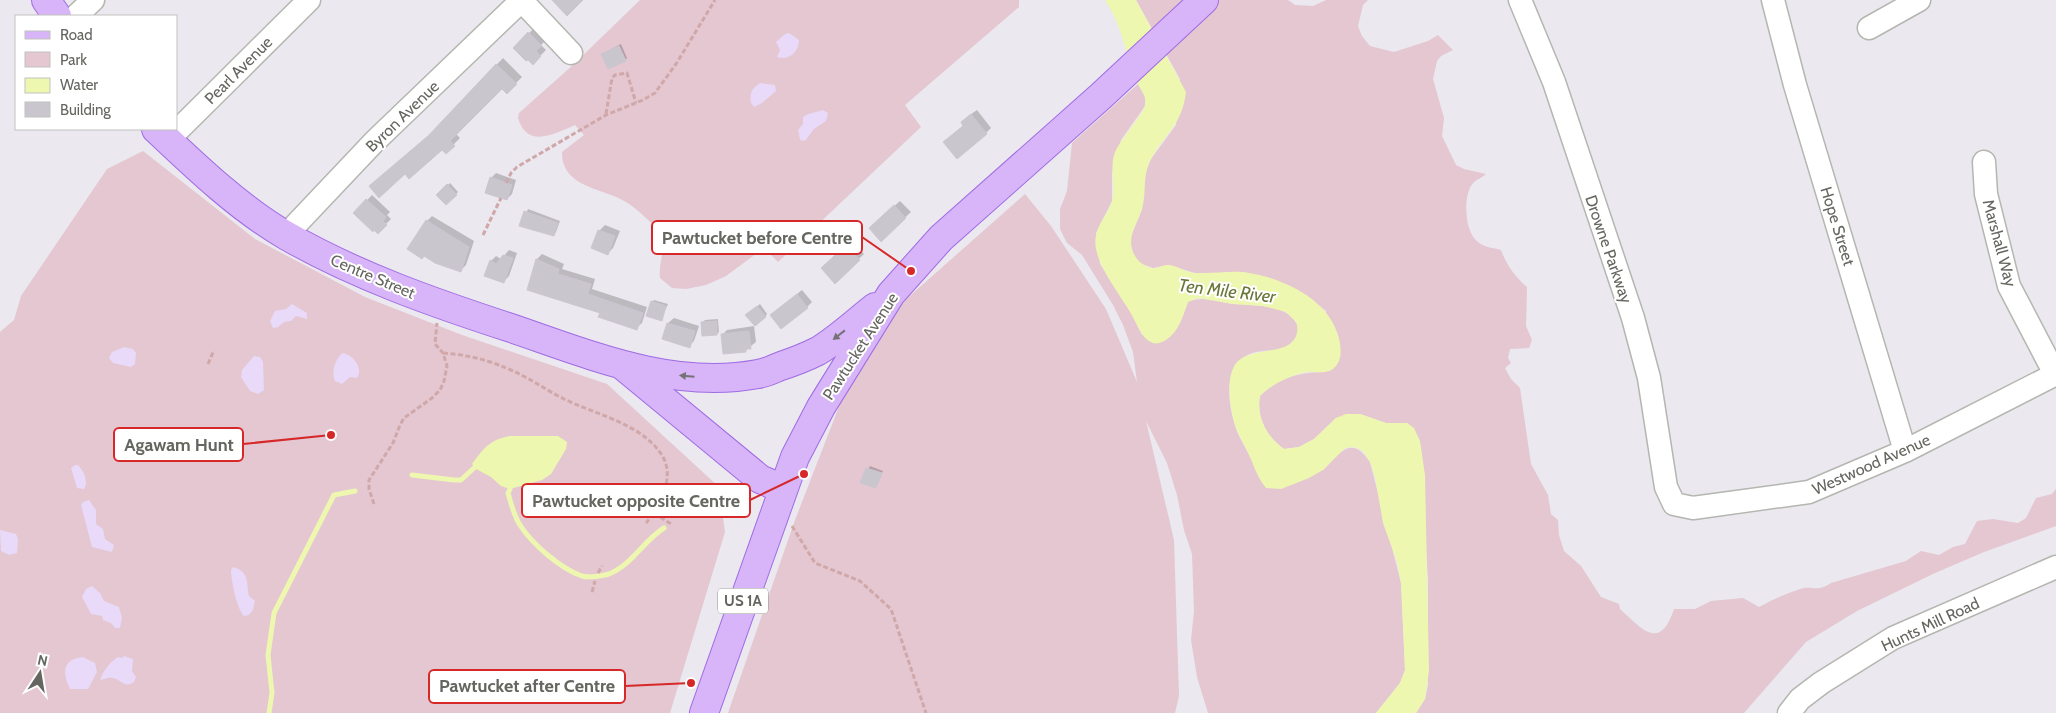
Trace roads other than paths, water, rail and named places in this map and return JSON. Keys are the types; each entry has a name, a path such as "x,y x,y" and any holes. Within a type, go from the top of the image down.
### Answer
{"main road":[{"path":"46,0 56,15"},
{"name":"Pawtucket Avenue","path":"704,713 780,496 808,428 891,294 941,238 1101,96 1204,0"},
{"name":"Centre Street","path":"162,134 196,166 240,202 286,235 374,279 450,308 622,365 675,375 717,378 760,374 818,351 891,294"},
{"name":"Centre Street","path":"622,365 780,496"}],"street":[{"path":"77,15 93,0"},
{"name":"Pearl Avenue","path":"178,119 309,0"},
{"path":"521,0 571,53"},
{"name":"Byron Avenue","path":"286,235 374,142 521,0"},
{"name":"Drowne Parkway","path":"1520,0 1554,82 1633,318 1649,378 1666,488 1674,504"},
{"name":"Hope Street","path":"1773,0 1795,85 1905,451"},
{"path":"1869,28 1919,0"},
{"name":"Marshall Way","path":"1984,162 1986,194 2009,286 2056,374"},
{"name":"Westwood Avenue","path":"1674,504 1693,508 1809,492 1905,451 2056,374"},
{"name":"Hunts Mill Road","path":"1789,713 1800,699 1821,683 1894,638 2056,567"}],"water":[{"name":"Ten Mile River","path":"1105,0 1136,0 1186,92 1184,104 1177,122 1150,161 1145,180 1143,203 1131,239 1132,249 1137,259 1145,266 1152,268 1167,265 1192,273 1236,272 1263,276 1277,280 1303,293 1325,311 1339,339 1341,352 1338,364 1332,370 1306,372 1291,377 1274,385 1260,396 1261,419 1264,426 1273,439 1284,449 1299,447 1314,439 1336,418 1346,414 1360,414 1386,423 1407,423 1414,428 1420,441 1425,475 1429,670 1425,699 1416,713 1376,713 1400,683 1405,670 1401,583 1397,562 1383,523 1375,477 1370,462 1363,451 1354,447 1345,448 1323,470 1309,478 1281,489 1266,488 1235,426 1230,391 1233,368 1237,362 1245,357 1285,347 1297,335 1297,323 1286,312 1263,306 1233,304 1198,298 1188,302 1180,323 1170,337 1161,343 1151,342 1141,333 1102,266 1095,243 1098,228 1112,201 1113,158 1145,105 1144,96 1116,20"},
{"path":"510,436 558,436 567,442 566,449 551,474 542,480 510,489 501,486 472,464 492,442"}],"waterway":[{"path":"412,475 461,480 475,467"},
{"path":"510,489 508,493 513,510 525,532 539,548 556,562 582,576 592,577 609,574 617,570 664,528"},
{"path":"269,713 272,693 268,655 274,613 334,495 355,491"}],"place":[{"name":"Pawtucket before Centre","path":"911,271"},
{"name":"Agawam Hunt","path":"331,435"},
{"name":"Pawtucket opposite Centre","path":"804,474"},
{"name":"Pawtucket after Centre","path":"691,683"}]}
